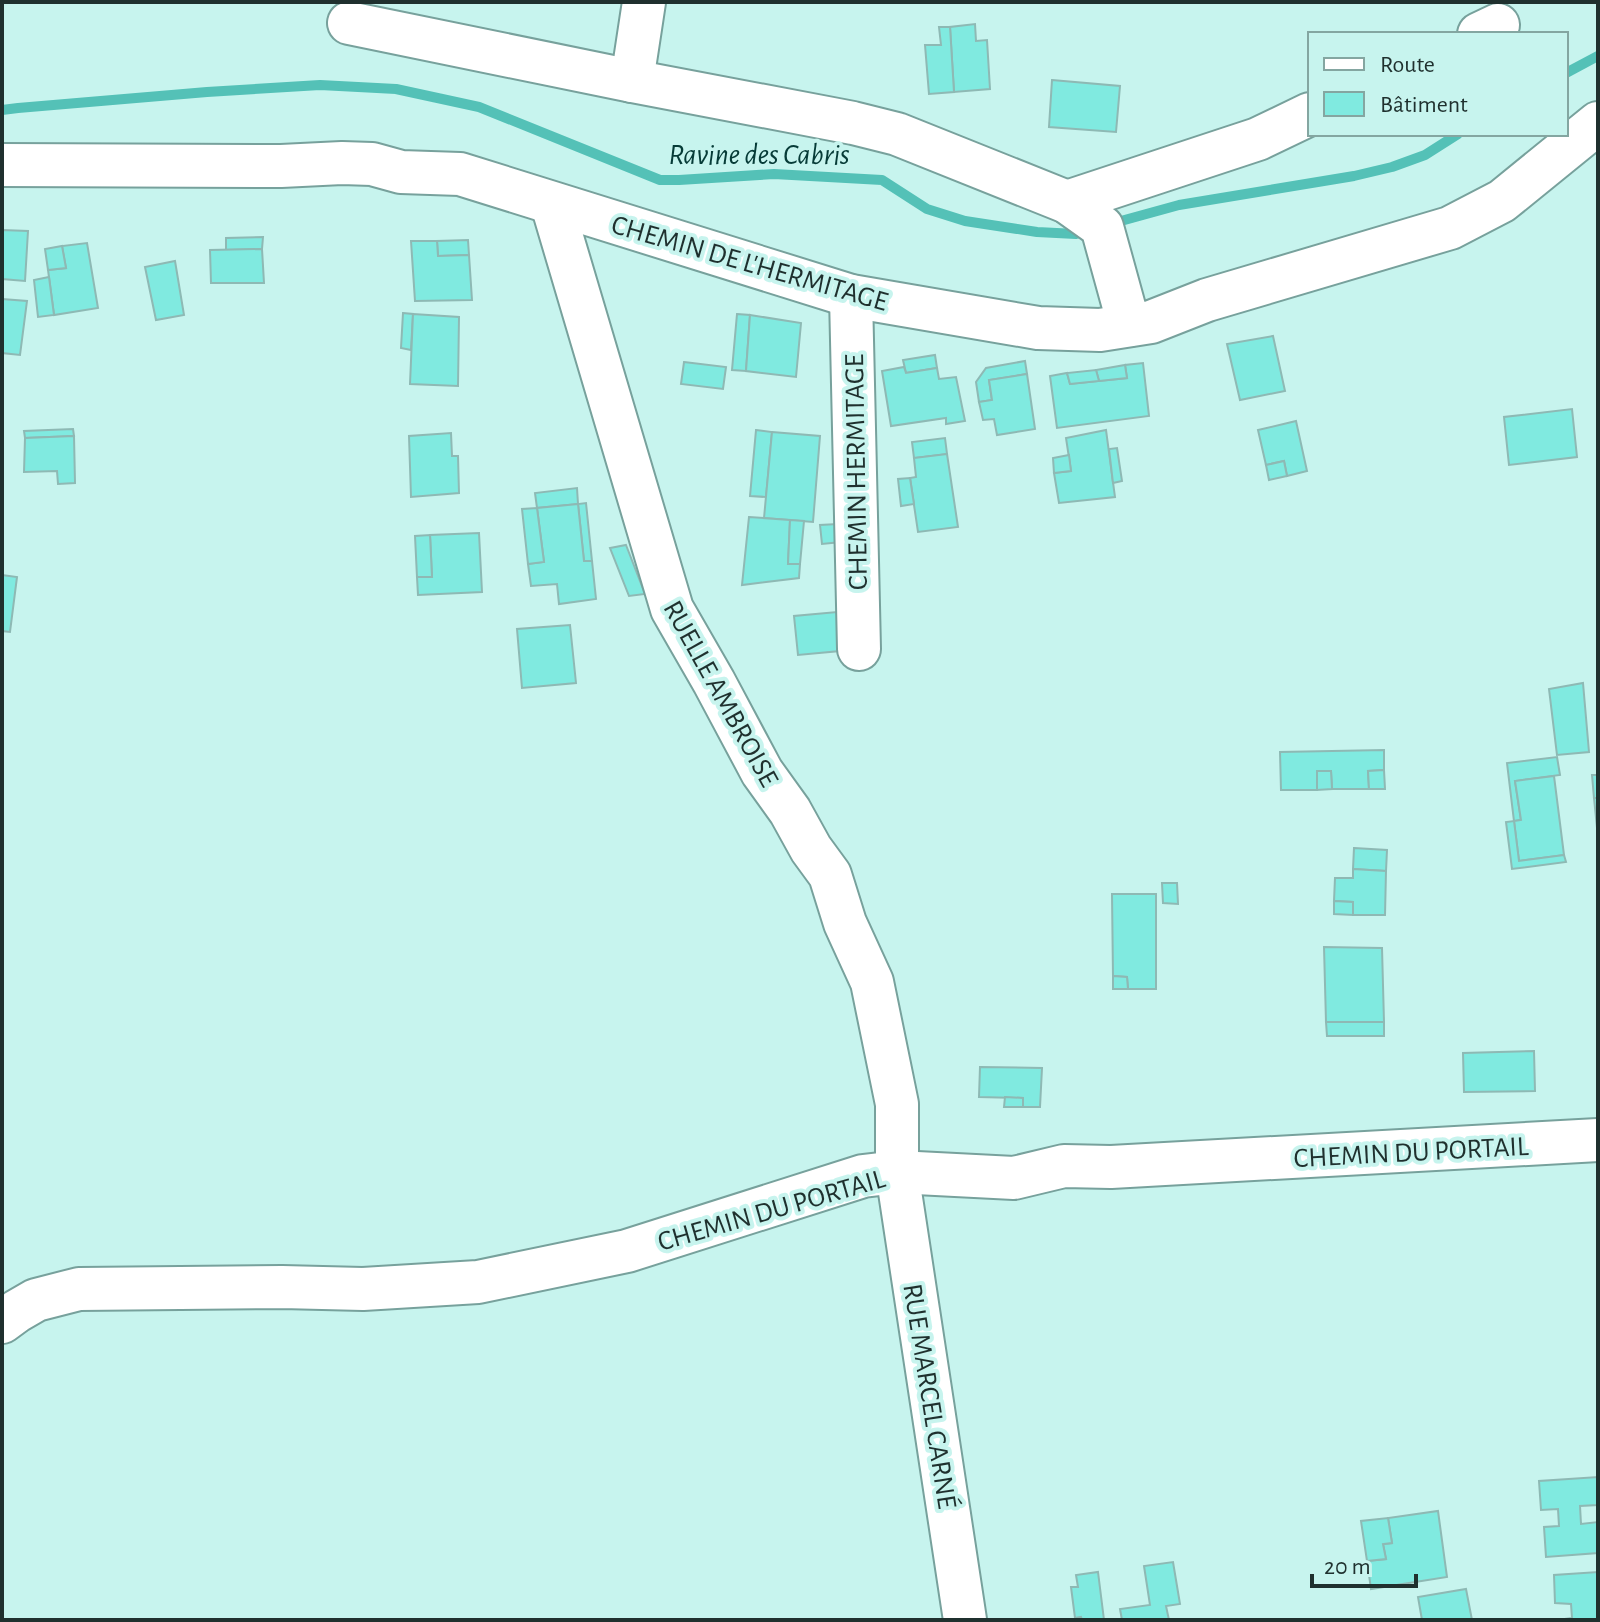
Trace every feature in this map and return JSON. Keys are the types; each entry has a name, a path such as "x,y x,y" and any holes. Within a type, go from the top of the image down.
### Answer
{"street":[{"path":"632,81 644,2"},
{"path":"349,23 897,134 1067,202 1102,227 1129,325"},
{"path":"1067,202 1258,139 1308,115"},
{"name":"CHEMIN DE L'HERMITAGE","path":"2,165 281,166 342,163 372,164 401,172 460,174 851,296 1038,328 1100,330 1151,322 1207,300 1450,228 1502,201 1598,123"},
{"name":"RUELLE AMBROISE","path":"552,204 672,609 762,772 830,875 845,923 872,982 897,1104 897,1172"},
{"name":"CHEMIN HERMITAGE","path":"851,296 859,649"},
{"name":"CHEMIN DU PORTAIL","path":"2,1322 36,1300 79,1289 363,1289 478,1282 627,1251 863,1176 897,1172 1014,1178 1064,1166 1111,1167 1598,1140"},
{"name":"RUE MARCEL CARNÉ","path":"897,1172 965,1620"}],"building":[{"path":"975,24 976,41 987,40 990,89 954,92 950,27"},
{"path":"939,27 950,27 954,92 929,94 925,45 941,45"},
{"path":"1052,80 1120,86 1116,132 1049,127"},
{"path":"2,230 28,231 25,281 2,279"},
{"path":"263,237 262,249 226,250 226,238"},
{"path":"468,240 469,255 438,256 437,241"},
{"path":"411,241 437,241 438,256 469,255 472,300 415,301"},
{"path":"87,243 98,308 54,315 48,270 66,268 62,246"},
{"path":"62,246 66,268 48,270 45,249"},
{"path":"262,249 264,283 211,283 210,250"},
{"path":"175,261 184,315 156,320 145,267"},
{"path":"49,277 54,315 38,317 34,280"},
{"path":"2,299 27,301 20,355 2,353"},
{"path":"403,313 413,314 411,350 401,348"},
{"path":"413,314 459,317 458,386 410,384"},
{"path":"737,314 750,315 746,371 732,370"},
{"path":"750,315 801,323 796,377 746,371"},
{"path":"1273,336 1285,391 1240,400 1227,344"},
{"path":"935,355 937,368 906,373 903,360"},
{"path":"1025,361 1027,374 989,380 992,400 979,402 976,382 986,368"},
{"path":"684,362 726,367 723,389 681,384"},
{"path":"1143,363 1149,416 1057,428 1050,376 1067,373 1070,384 1127,378 1125,365"},
{"path":"1125,365 1127,378 1099,381 1096,370"},
{"path":"904,367 906,373 937,368 939,379 956,377 965,421 946,424 946,418 891,426 882,371"},
{"path":"1096,370 1099,381 1070,384 1067,373"},
{"path":"1027,374 1035,429 997,435 994,419 983,420 979,402 992,400 989,380"},
{"path":"1572,409 1577,457 1509,465 1504,417"},
{"path":"1296,421 1307,471 1287,476 1284,461 1266,465 1258,430"},
{"path":"73,429 74,436 25,438 24,431"},
{"path":"756,430 772,432 766,497 750,496"},
{"path":"1106,430 1115,497 1059,503 1054,473 1071,471 1066,438"},
{"path":"772,432 820,436 813,522 764,518"},
{"path":"451,433 452,456 458,456 459,493 411,497 409,436"},
{"path":"74,436 75,483 58,484 57,471 24,472 25,438"},
{"path":"945,438 947,454 914,458 912,442"},
{"path":"1117,448 1122,481 1113,483 1109,449"},
{"path":"947,454 958,527 918,532 910,478 916,477 914,458"},
{"path":"1069,455 1071,471 1054,473 1053,458"},
{"path":"1284,461 1287,476 1269,480 1266,465"},
{"path":"910,478 914,504 901,506 898,479"},
{"path":"577,488 578,504 537,508 535,493"},
{"path":"586,503 592,561 584,561 578,504"},
{"path":"578,504 584,561 592,561 596,599 559,604 557,584 531,586 528,564 544,562 537,508"},
{"path":"537,508 544,562 528,564 522,509"},
{"path":"749,517 790,520 788,564 800,564 799,578 742,585"},
{"path":"790,520 804,521 800,564 788,564"},
{"path":"838,524 841,542 822,544 820,525"},
{"path":"479,533 482,592 418,595 417,577 432,577 430,535"},
{"path":"430,535 432,577 417,577 415,536"},
{"path":"626,545 645,594 629,596 610,548"},
{"path":"2,575 17,577 10,632 2,631"},
{"path":"837,612 840,651 798,655 794,616"},
{"path":"570,625 576,683 522,688 517,629"},
{"path":"1583,683 1589,752 1557,755 1549,689"},
{"path":"1384,750 1384,770 1368,771 1369,789 1332,789 1331,771 1317,771 1317,790 1281,790 1280,752"},
{"path":"1557,757 1560,775 1515,781 1521,820 1514,821 1507,763"},
{"path":"1384,770 1385,789 1369,789 1368,771"},
{"path":"1317,771 1331,771 1332,789 1317,790"},
{"path":"1592,775 1598,775 1598,798 1594,798"},
{"path":"1554,776 1564,855 1519,861 1514,821 1521,820 1515,781"},
{"path":"1594,798 1598,798 1598,838"},
{"path":"1514,821 1519,861 1564,855 1566,862 1512,869 1506,822"},
{"path":"1354,848 1387,850 1386,871 1353,869"},
{"path":"1353,869 1386,871 1385,915 1353,915 1353,902 1334,901 1335,878 1353,878"},
{"path":"1162,883 1177,883 1178,904 1163,903"},
{"path":"1112,894 1156,894 1156,989 1128,989 1127,977 1113,976"},
{"path":"1334,901 1353,902 1353,915 1334,914"},
{"path":"1324,947 1382,948 1384,1022 1326,1022"},
{"path":"1113,976 1127,977 1128,989 1113,989"},
{"path":"1326,1022 1384,1022 1384,1036 1327,1036"},
{"path":"1534,1051 1535,1091 1464,1092 1463,1053"},
{"path":"980,1067 1042,1068 1040,1107 1023,1107 1023,1098 979,1097"},
{"path":"1005,1097 1023,1098 1023,1107 1004,1107"},
{"path":"1598,1477 1598,1505 1580,1506 1581,1524 1598,1522 1598,1553 1546,1557 1544,1527 1559,1526 1558,1509 1541,1510 1539,1481"},
{"path":"1438,1511 1447,1577 1371,1589 1367,1561 1386,1559 1383,1544 1392,1543 1388,1518"},
{"path":"1388,1518 1392,1543 1383,1544 1386,1559 1367,1561 1361,1521"},
{"path":"1173,1562 1180,1604 1166,1606 1169,1620 1122,1620 1120,1609 1150,1605 1144,1566"},
{"path":"1098,1572 1104,1620 1075,1618 1071,1587 1078,1587 1076,1575"},
{"path":"1598,1572 1598,1620 1557,1620 1572,1618 1571,1604 1555,1603 1554,1575"},
{"path":"1466,1589 1472,1620 1422,1620 1418,1597"}],"waterway":[{"name":"Ravine des Cabris","path":"1568,72 1598,56"},
{"name":"Ravine des Cabris","path":"2,110 320,85 396,89 479,107 660,180 774,174 882,180 927,209 965,221 1037,232 1076,234 1087,231"},
{"name":"Ravine des Cabris","path":"1110,224 1179,205 1392,167 1425,155 1455,136"}]}
